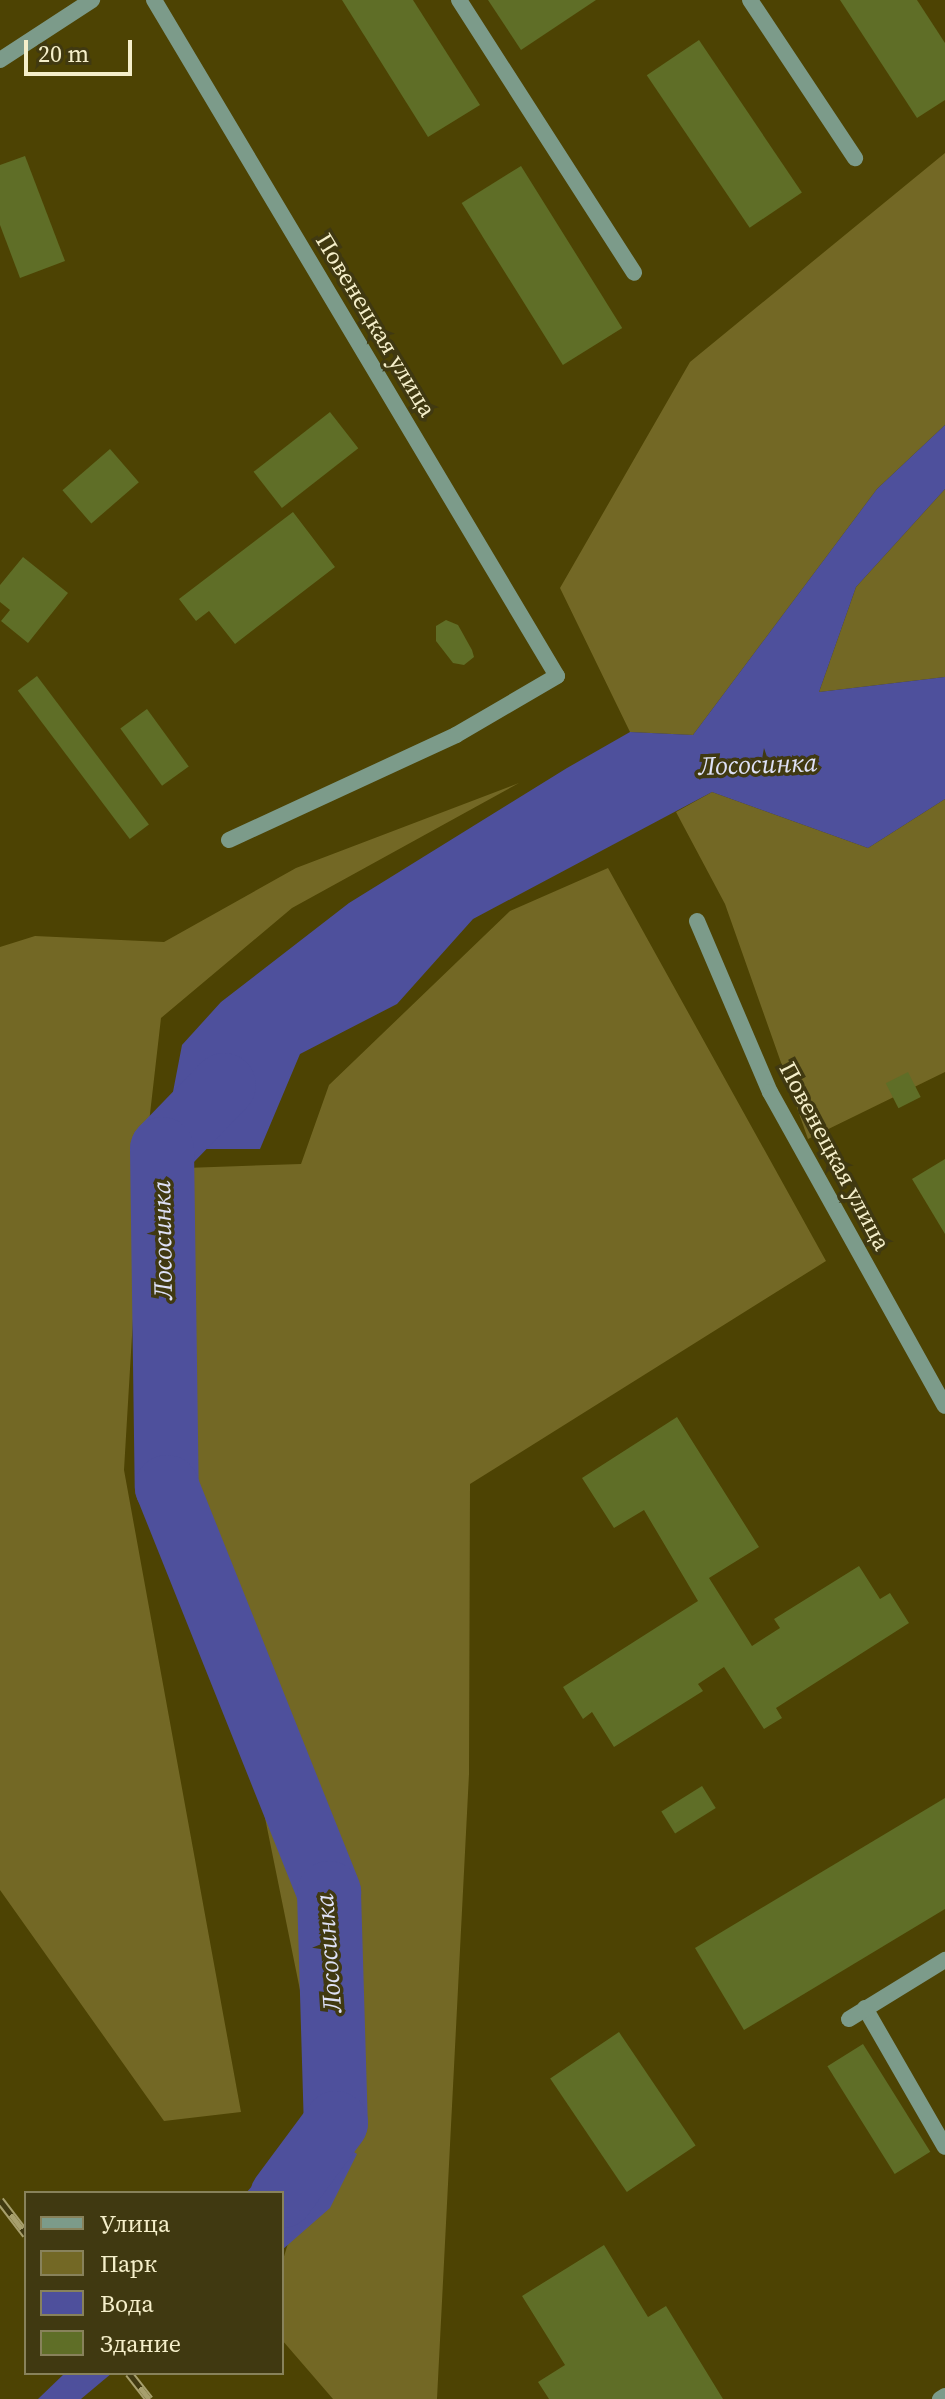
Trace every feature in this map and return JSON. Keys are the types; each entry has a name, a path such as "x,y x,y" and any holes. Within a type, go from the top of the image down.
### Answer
{"street":[{"path":"0,60 92,0"},
{"name":"Повенецкая улица","path":"154,0 557,676 456,735 229,840"},
{"path":"459,0 634,273"},
{"path":"750,0 855,158"},
{"name":"Повенецкая улица","path":"697,921 770,1092 945,1406"},
{"path":"849,2019 945,1960"},
{"path":"865,2008 945,2147"}],"green space":[{"path":"945,153 945,425 877,489 693,735 630,732 560,588 690,362"},
{"path":"945,489 945,677 819,692 856,587"},
{"path":"519,783 292,908 161,1018 140,1201 124,1470 241,2112 164,2121 0,1890 0,947 35,936 164,942 296,868"},
{"path":"712,792 868,848 945,799 945,1072 808,1139 725,904 676,812"},
{"path":"608,868 826,1261 470,1484 469,1774 437,2399 333,2399 284,2342 284,2256 326,2118 197,1483 185,1168 301,1164 329,1085 510,911"}],"water":[{"path":"945,425 945,489 856,587 819,692 945,677 945,799 868,848 712,792 473,919 397,1004 300,1054 260,1149 162,1149 182,1045 221,1002 349,903 630,732 693,735 877,489"},
{"path":"308,2122 357,2154 330,2208 284,2248 284,2191 248,2191"},
{"path":"63,2375 110,2375 81,2399 38,2399"}],"building":[{"path":"342,0 413,0 480,105 428,137"},
{"path":"488,0 596,0 521,50"},
{"path":"840,0 917,0 945,43 945,100 917,118"},
{"path":"699,40 802,193 750,228 647,75"},
{"path":"25,156 65,261 20,278 0,225 0,165"},
{"path":"521,166 622,328 563,365 462,203"},
{"path":"330,412 358,448 282,508 254,472"},
{"path":"110,449 139,482 91,524 62,490"},
{"path":"293,512 335,567 235,644 209,611 196,621 179,599"},
{"path":"23,557 68,593 28,643 1,621 10,610 0,602 0,585"},
{"path":"446,620 458,625 472,650 474,657 464,665 453,663 436,641 436,626"},
{"path":"37,676 149,825 130,839 18,690"},
{"path":"147,709 189,766 162,786 120,728"},
{"path":"908,1072 921,1097 898,1108 886,1083"},
{"path":"945,1159 945,1234 912,1179"},
{"path":"677,1417 759,1547 709,1578 752,1646 780,1628 774,1619 859,1566 880,1599 890,1593 909,1623 776,1708 782,1718 764,1729 724,1667 698,1684 703,1691 614,1747 592,1712 583,1719 563,1687 698,1601 644,1510 614,1528 582,1478"},
{"path":"702,1786 716,1808 675,1833 661,1811"},
{"path":"945,1798 945,1909 744,2030 695,1948"},
{"path":"619,2032 696,2146 627,2192 550,2078"},
{"path":"863,2044 930,2152 895,2174 827,2066"},
{"path":"604,2245 648,2317 666,2306 723,2399 549,2399 538,2382 565,2365 522,2296"}],"waterway":[{"name":"Лососинка","path":"224,1085 162,1149 167,1487 329,1893 336,2123 284,2193"}],"railway":[{"path":"0,2200 24,2231"},
{"path":"131,2375 149,2399"}]}
